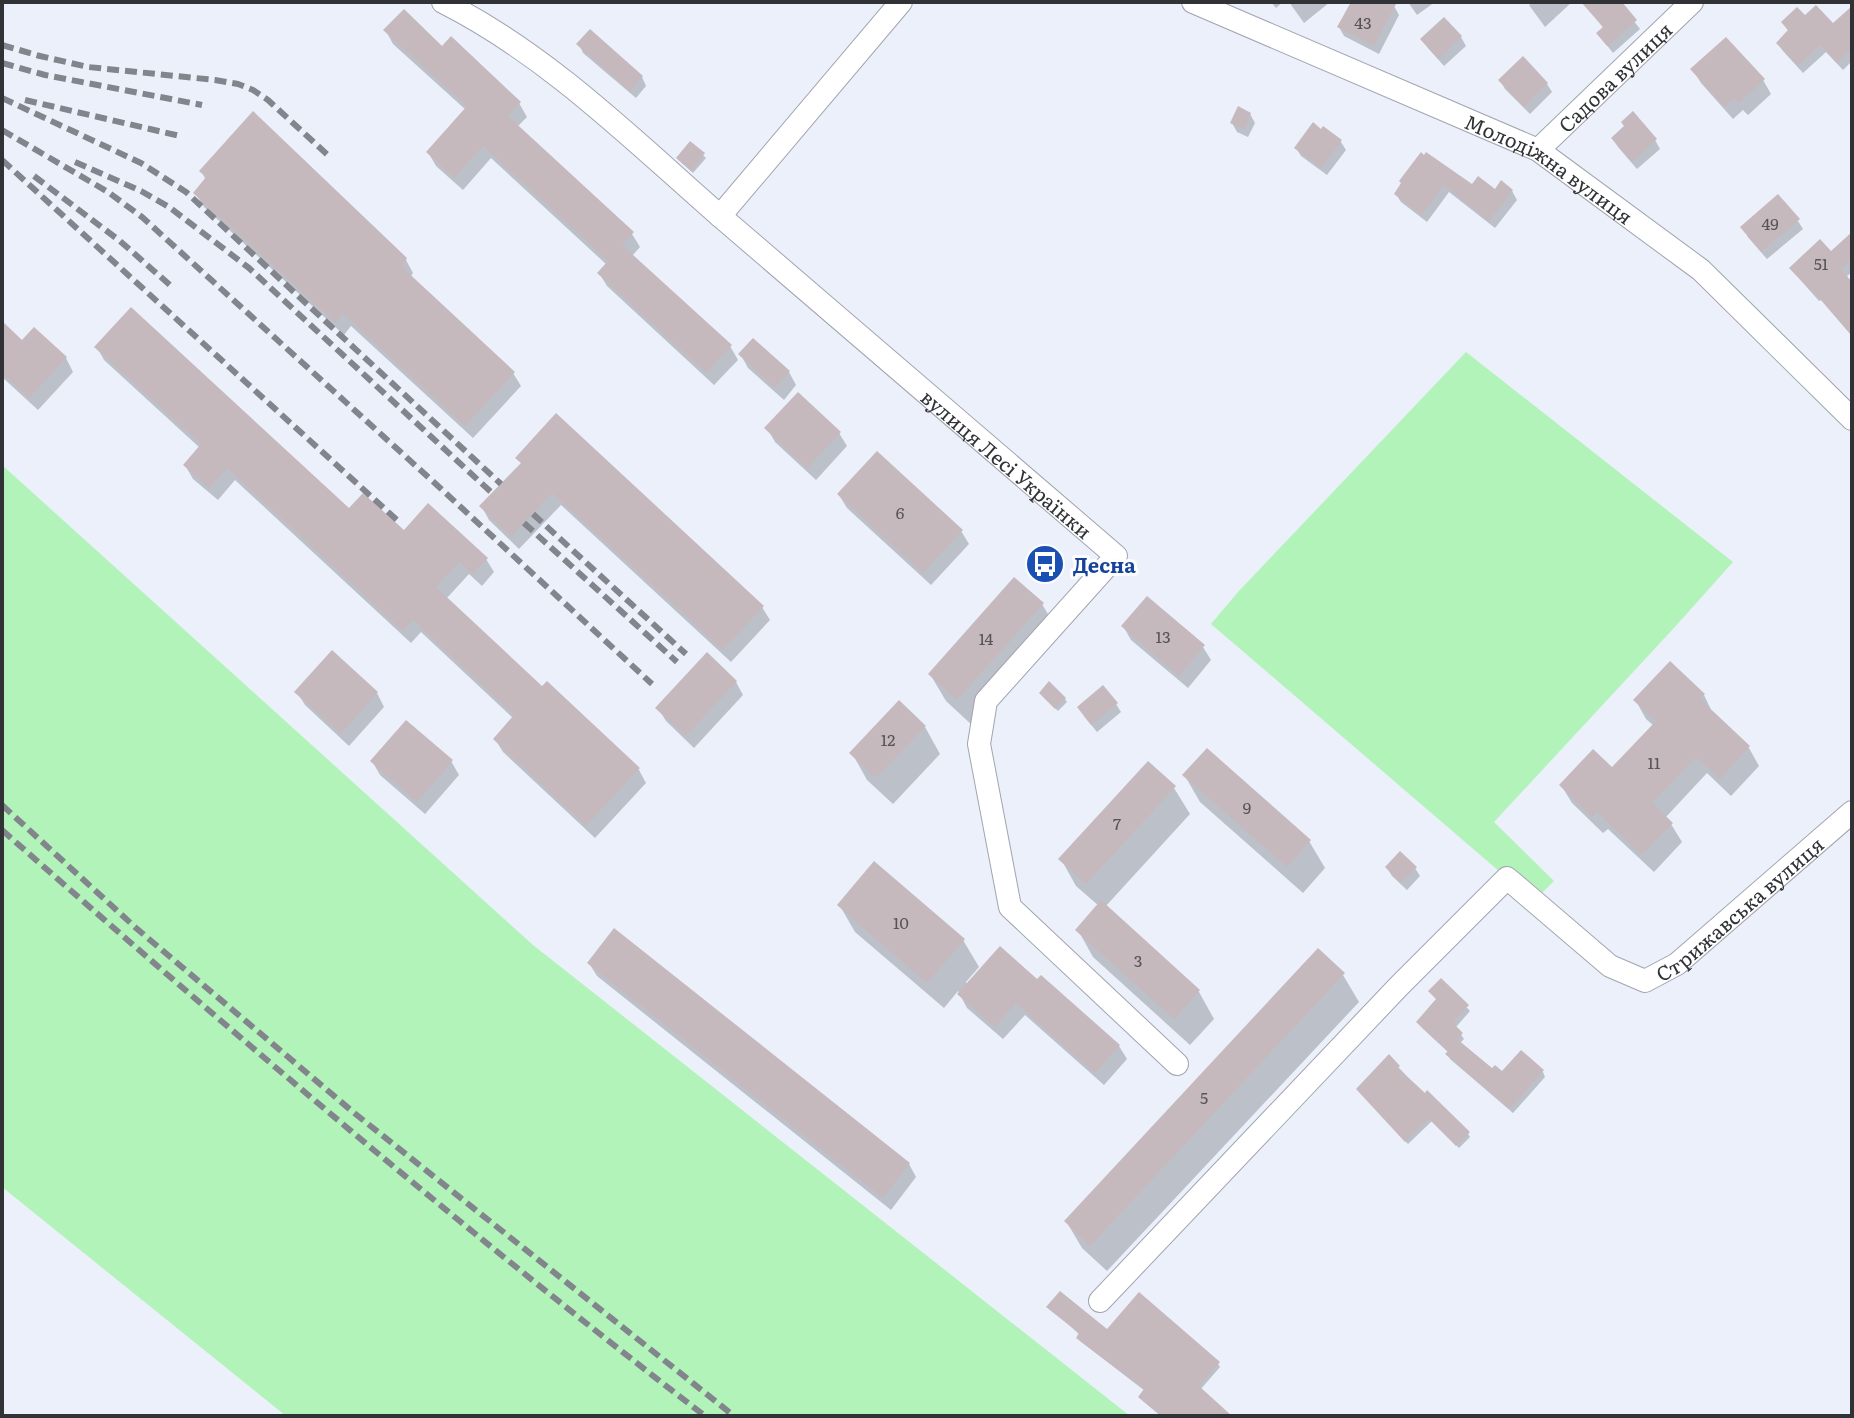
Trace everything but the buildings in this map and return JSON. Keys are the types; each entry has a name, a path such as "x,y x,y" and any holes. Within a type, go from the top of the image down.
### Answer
{"street":[{"name":"вулиця Лесі Українки","path":"443,2 488,26 578,91 1116,556 986,701 979,744 1010,907 1177,1064"},
{"path":"720,216 901,2"},
{"name":"Молодіжна вулиця","path":"1193,2 1538,150 1701,270 1852,419"},
{"name":"Садова вулиця","path":"1538,150 1692,2"},
{"name":"Стрижавська вулиця","path":"1100,1301 1399,986 1507,878 1610,966 1645,981 1677,964 1852,812"}],"green space":[{"path":"1466,352 1733,562 1494,822 1554,881 1534,901 1211,624"},
{"path":"2,465 533,945 1130,1416 286,1416 2,1187"}],"railway":[{"path":"2,45 88,67 238,84 268,100 331,158"},
{"path":"2,63 45,75 202,105"},
{"path":"2,98 141,163 186,192 501,484"},
{"path":"25,100 180,136"},
{"path":"2,130 108,192 142,217 652,684"},
{"path":"2,160 397,520"},
{"path":"75,162 169,207 249,268 492,493"},
{"path":"34,176 120,241 171,286"},
{"path":"533,514 686,654"},
{"path":"524,523 677,662"},
{"path":"2,805 136,928 353,1112 734,1416"},
{"path":"2,830 349,1129 525,1274 705,1416"}],"place":[{"name":"Десна","path":"1045,564"}]}
